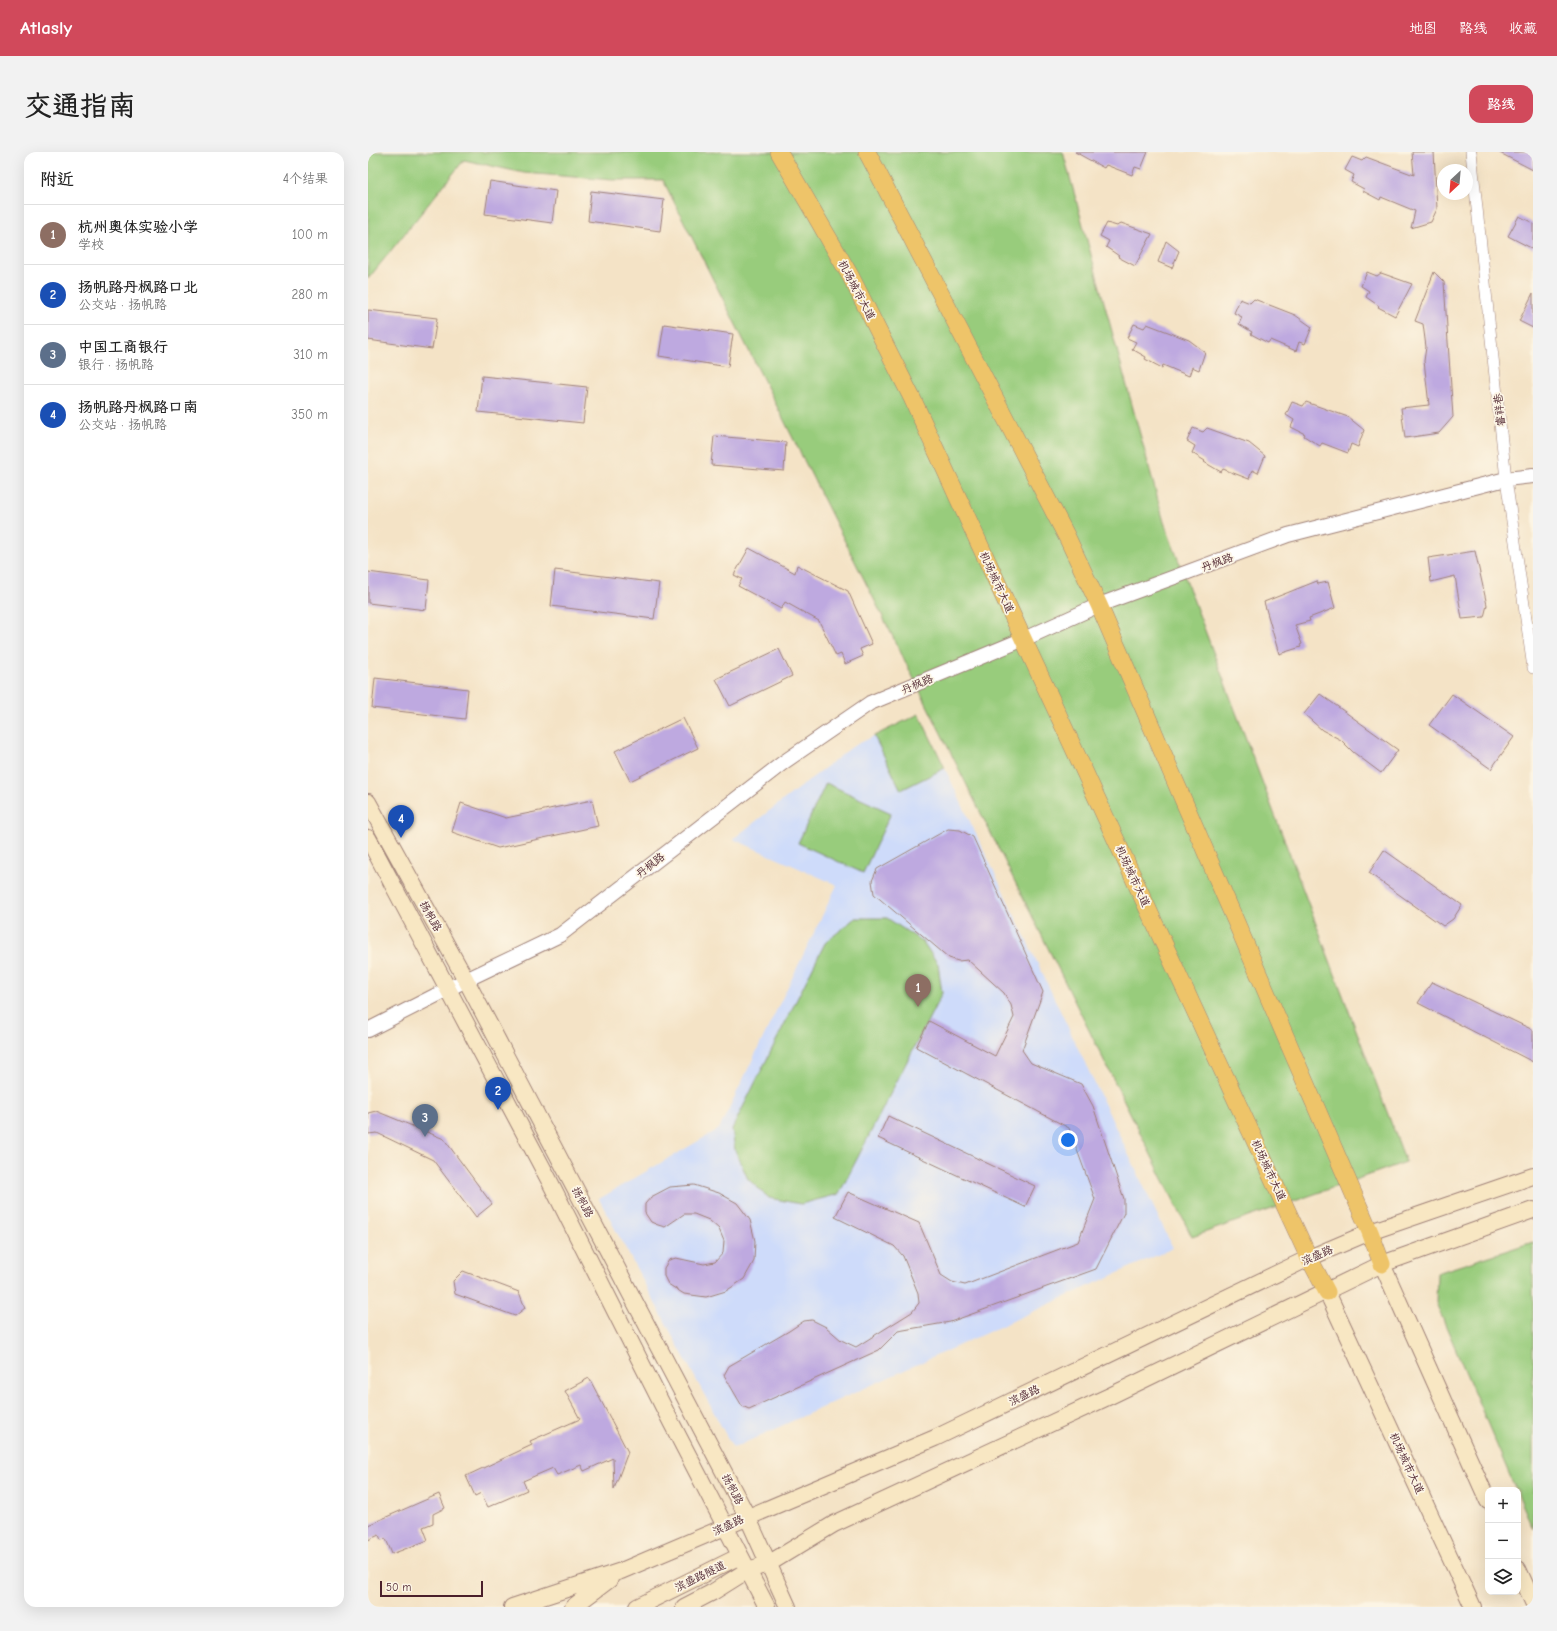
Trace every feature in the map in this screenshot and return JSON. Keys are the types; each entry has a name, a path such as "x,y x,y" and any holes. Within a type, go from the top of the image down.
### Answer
{"main road":[{"name":"机场城市大道","path":"779,152 851,277 909,391 1309,1258 1327,1292 1473,1607"},
{"path":"867,152 1067,537 1099,605 1370,1232 1382,1264 1485,1494"},
{"name":"扬帆路","path":"368,802 466,980 747,1516 788,1607"},
{"path":"368,838 447,990 548,1178 767,1607"},
{"name":"滨盛路","path":"512,1607 621,1570 934,1438 1309,1258 1370,1232 1533,1176"},
{"path":"684,1607 713,1592 744,1563 768,1564 834,1524 1327,1292 1382,1264 1533,1210"},
{"name":"滨盛路隧道","path":"637,1607 744,1563"},
{"path":"573,1607 621,1570"},
{"path":"1521,1576 1533,1602"}],"street":[{"name":"睿祥巷","path":"1471,152 1506,479 1533,668"},
{"name":"丹枫路","path":"368,1030 466,980 560,935 784,762 870,703 1024,639 1099,605 1288,535 1506,479 1533,476"}],"shaded area":[{"path":"919,714 1173,1248 733,1448 599,1199 719,1129 837,885 733,839 852,747"}],"green space":[{"path":"368,152 1063,152 1164,522 1406,1162 1192,1237 663,180 612,180 524,173 464,160 368,279"},
{"path":"919,714 945,768 901,790 874,736"},
{"path":"826,783 891,813 863,873 798,843"},
{"path":"855,918 887,918 923,942 938,964 942,993 839,1194 801,1204 769,1198 748,1179 735,1150 732,1129 825,943"},
{"path":"1533,1242 1533,1529 1521,1501 1521,1487 1515,1487 1436,1303 1437,1273"}],"building":[{"path":"1075,152 1148,152 1141,169 1135,167 1132,175 1106,165 1104,168"},
{"path":"1412,152 1434,152 1437,209 1431,222 1411,228 1415,211 1381,197 1380,200 1363,191 1364,189 1351,182 1354,175 1345,170 1352,157 1362,161 1366,157 1414,175"},
{"path":"1498,152 1533,152 1533,170"},
{"path":"490,181 556,191 552,223 485,214"},
{"path":"591,191 664,200 660,231 588,221"},
{"path":"1519,216 1533,223 1533,249 1508,236"},
{"path":"1107,223 1117,226 1121,223 1152,234 1135,266 1118,257 1119,256 1106,247 1109,241 1100,236"},
{"path":"1166,241 1179,251 1172,268 1158,262"},
{"path":"1367,272 1377,276 1381,273 1412,284 1395,316 1378,307 1379,306 1366,297 1369,291 1361,286"},
{"path":"1434,272 1444,282 1453,417 1439,433 1405,438 1401,408 1429,405 1424,361 1426,347 1423,324 1415,321"},
{"path":"1533,293 1533,328 1519,321"},
{"path":"1240,299 1250,303 1254,299 1295,315 1312,327 1305,344 1299,342 1296,351 1270,340 1268,343 1251,334 1252,332 1239,324 1242,317 1234,313"},
{"path":"368,310 437,318 432,349 368,340"},
{"path":"664,324 733,334 728,367 659,356"},
{"path":"1134,324 1144,328 1147,324 1189,340 1205,352 1199,370 1192,367 1189,376 1163,365 1162,368 1145,359 1146,357 1132,349 1136,342 1127,338"},
{"path":"482,376 587,387 583,423 478,412"},
{"path":"1292,402 1303,406 1306,402 1348,417 1364,430 1358,447 1351,444 1348,453 1322,443 1320,446 1304,436 1305,434 1291,427 1294,420 1286,415"},
{"path":"1193,428 1203,432 1207,428 1249,443 1265,456 1258,473 1252,470 1249,479 1223,469 1221,472 1204,462 1205,461 1192,453 1195,446 1187,441"},
{"path":"714,436 786,442 784,471 711,465"},
{"path":"749,548 795,573 797,565 848,591 872,644 860,649 863,656 845,664 841,654 836,656 819,621 785,602 781,609 738,586 742,579 734,575"},
{"path":"1475,551 1487,605 1484,617 1462,619 1455,576 1431,582 1428,558"},
{"path":"555,570 659,583 654,619 551,606"},
{"path":"368,572 429,580 426,610 368,603"},
{"path":"1317,581 1318,584 1328,582 1335,608 1309,618 1310,621 1295,625 1302,644 1300,645 1301,647 1279,654 1264,602"},
{"path":"779,649 792,676 730,706 716,679"},
{"path":"375,678 468,689 465,719 372,708"},
{"path":"1320,694 1398,750 1381,773 1353,752 1341,740 1322,730 1304,714"},
{"path":"1452,694 1514,737 1491,769 1429,725"},
{"path":"683,718 698,748 630,781 615,751"},
{"path":"592,800 598,826 498,848 452,832 461,803 506,818"},
{"path":"948,829 960,830 973,837 1043,992 1022,1050 1031,1063 1081,1084 1093,1106 1124,1199 1124,1213 1096,1269 950,1322 898,1331 879,1350 749,1409 742,1406 724,1375 729,1366 804,1321 812,1320 826,1327 841,1340 856,1347 912,1312 919,1303 918,1293 903,1256 894,1246 835,1217 848,1192 919,1223 941,1275 952,1282 965,1285 1078,1242 1095,1199 1069,1128 916,1047 929,1021 995,1056 1014,1017 1011,1005 1004,993 968,960 958,961 949,958 874,894 872,881 877,869"},
{"path":"1384,850 1462,905 1453,919 1443,926 1369,873"},
{"path":"1432,982 1533,1030 1533,1062 1418,1003"},
{"path":"376,1111 444,1139 492,1204 476,1217 433,1160 377,1133 368,1134 368,1113"},
{"path":"888,1116 1035,1186 1025,1207 878,1138"},
{"path":"694,1185 719,1193 737,1203 750,1220 755,1241 754,1261 744,1279 726,1291 706,1297 684,1294 668,1284 664,1276 664,1268 669,1260 676,1258 704,1264 715,1262 723,1253 724,1241 719,1229 709,1220 694,1214 684,1214 665,1227 651,1222 645,1213 645,1204 651,1197 670,1187"},
{"path":"463,1271 519,1292 525,1308 515,1316 455,1294 453,1281"},
{"path":"589,1378 628,1452 614,1489 613,1458 584,1471 581,1465 557,1475 553,1468 523,1481 527,1490 488,1507 481,1493 475,1496 466,1476 532,1445 530,1441 580,1419 565,1391"},
{"path":"439,1494 445,1508 433,1514 433,1523 423,1527 428,1540 392,1554 386,1539 381,1540 379,1535 368,1540 368,1525"}],"place":[{"name":"扬帆路丹枫路口南","path":"401,838"},
{"name":"杭州奥体实验小学","path":"918,1007"},
{"name":"扬帆路丹枫路口北","path":"498,1110"},
{"name":"中国工商银行","path":"425,1137"}]}
